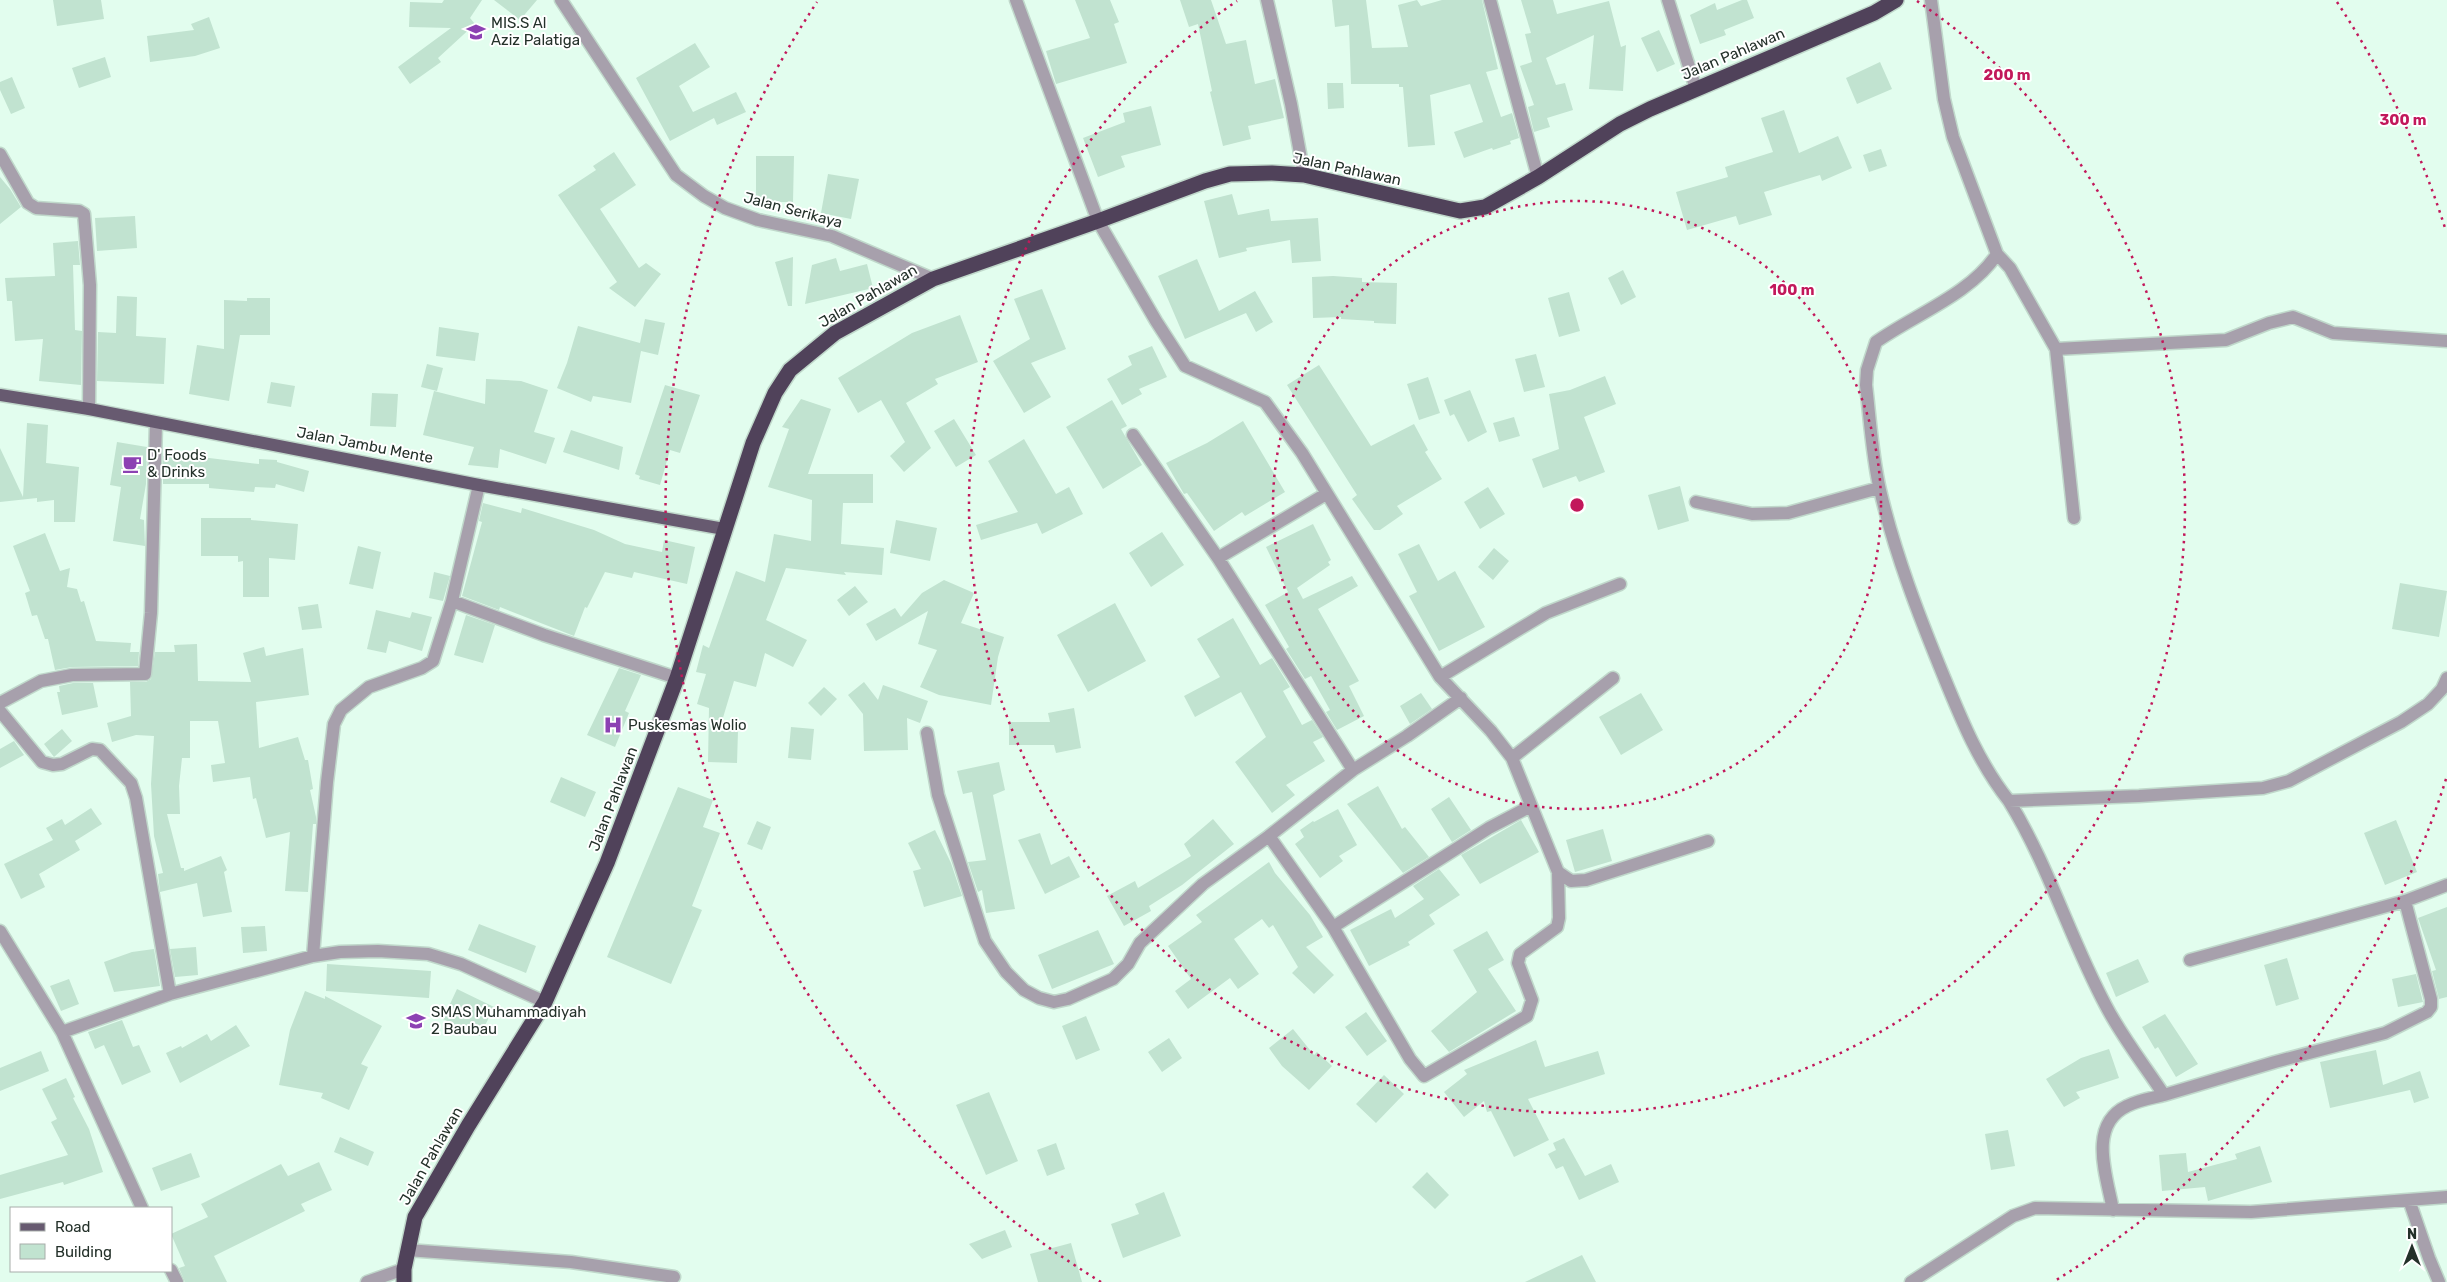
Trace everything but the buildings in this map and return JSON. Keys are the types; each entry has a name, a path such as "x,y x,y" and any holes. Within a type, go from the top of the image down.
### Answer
{"highway":[{"name":"Jalan Pahlawan","path":"404,1276 407,1250 416,1217 545,1002 607,863 677,678 724,529 754,443 775,393 790,370 835,332 933,279 1205,181 1230,174 1304,175 1460,211 1469,211 1485,206 1538,177 1620,124 1696,89 1874,13 1896,0"}],"main road":[{"name":"Jalan Jambu Mente","path":"0,395 724,529"}],"street":[{"name":"Jalan Serikaya","path":"561,0 676,175 704,196 725,208 758,220 832,236 933,279"},
{"path":"1016,0 1098,221 1181,361 1190,369 1260,398 1265,402 1302,454 1440,677 1512,758 1558,872 1559,918 1557,927 1520,954 1518,962 1532,1000 1527,1016 1424,1076 1410,1059 1333,927 1269,836"},
{"path":"1267,0 1291,104 1304,175"},
{"path":"1490,0 1538,177"},
{"path":"1668,0 1696,89"},
{"path":"1931,0 1944,99 1954,137 1996,254 2010,268 2056,349 2074,518"},
{"path":"0,154 28,203 36,208 79,211 84,214 90,285 89,410"},
{"path":"1996,254 1992,261 1954,295 1876,342 1867,370 1866,385 1879,488 1892,534 1924,628 1967,734 1982,764 2009,801 2039,854 2088,971 2107,1008 2164,1095"},
{"path":"2056,349 2226,340 2269,323 2292,317 2333,333 2447,341"},
{"path":"0,703 41,681 72,675 145,674 151,613 156,423"},
{"path":"1133,435 1218,558 1353,770"},
{"path":"313,956 326,782 334,724 341,710 369,687 422,668 433,661 452,601 479,485"},
{"path":"1696,502 1752,514 1788,513 1879,488"},
{"path":"1218,558 1326,494"},
{"path":"1440,677 1546,613 1620,584"},
{"path":"452,601 544,635 677,678"},
{"path":"1512,758 1613,678"},
{"path":"2009,801 2139,796 2262,788 2290,781 2401,722 2428,704 2442,689 2447,678"},
{"path":"927,733 938,795 986,941 1006,972 1024,990 1039,998 1054,1002 1068,999 1113,979 1128,964 1140,943 1203,884 1269,836 1353,770 1407,736 1460,698"},
{"path":"0,711 42,762 53,765 62,764 92,749 100,750 131,783 136,798 170,994"},
{"path":"1333,927 1490,828 1531,806"},
{"path":"1558,872 1571,880 1586,880 1708,840"},
{"path":"2190,960 2405,901 2447,885"},
{"path":"2113,1210 2102,1145 2105,1126 2116,1113 2127,1106 2275,1062 2385,1033 2427,1012 2431,1007 2431,999 2405,901"},
{"path":"0,931 62,1032 142,1207"},
{"path":"62,1032 170,994 313,956 378,951 428,954 460,964 545,1002"},
{"path":"1911,1282 2020,1213 2035,1208 2251,1212 2447,1197"},
{"path":"2409,1200 2428,1258 2439,1282"},
{"path":"407,1250 571,1262 674,1277"},
{"path":"367,1282 404,1276"}],"place":[{"name":"MIS.S Al Aziz Palatiga","path":"476,32"},
{"name":"D' Foods & Drinks","path":"132,464"},
{"name":"Puskesmas Wolio","path":"613,725"},
{"name":"SMAS Muhammadiyah 2 Baubau","path":"416,1021"}]}
